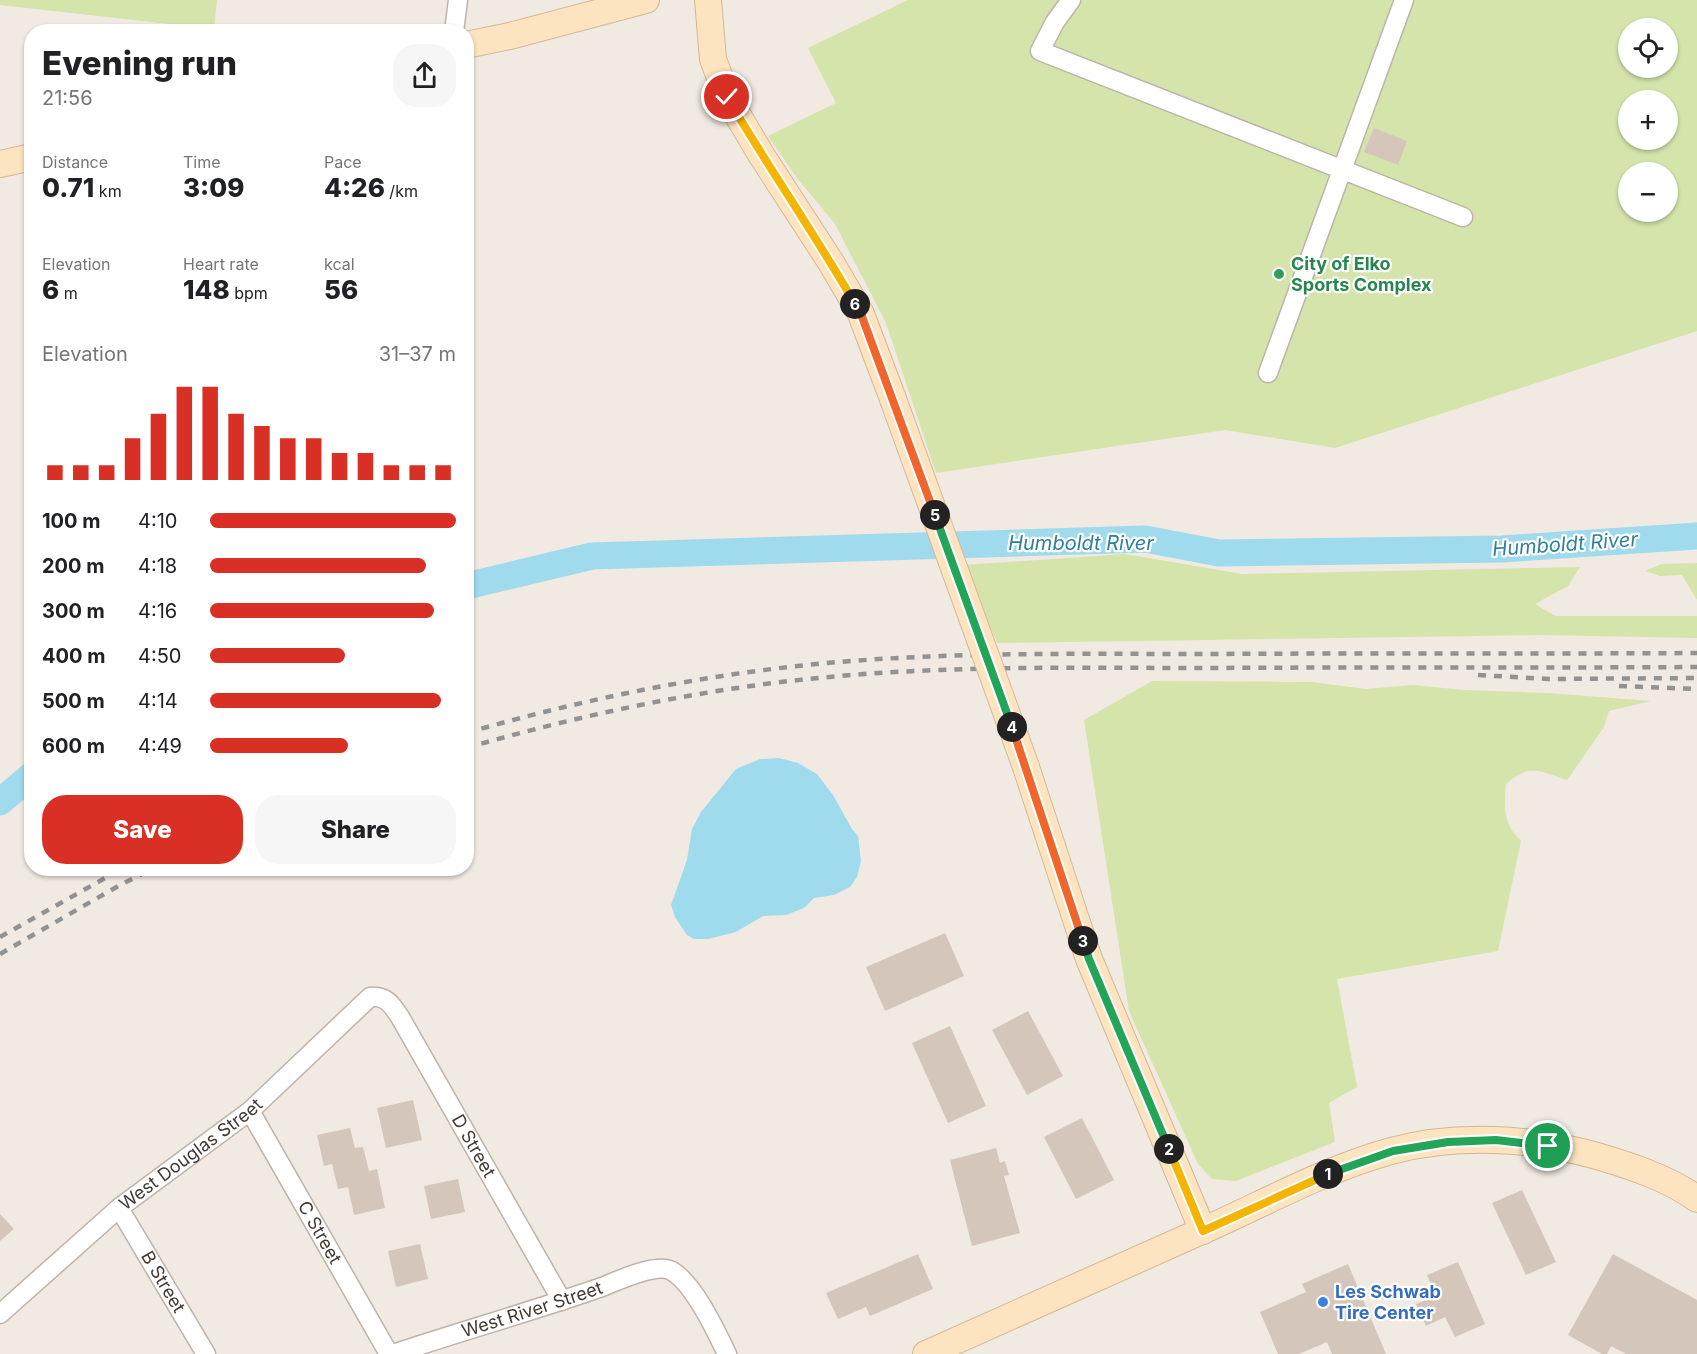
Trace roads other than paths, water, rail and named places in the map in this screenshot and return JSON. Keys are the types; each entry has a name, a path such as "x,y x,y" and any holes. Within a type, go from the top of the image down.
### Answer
{"street":[{"path":"455,24 458,0"},
{"path":"474,43 646,0"},
{"path":"708,0 713,59 727,97 861,314 1026,767 1089,959 1203,1231"},
{"path":"1071,0 1055,22 1040,51 1462,217"},
{"path":"1268,373 1404,0"},
{"path":"0,164 24,159"},
{"name":"West Douglas Street","path":"0,1314 119,1208 250,1111 370,997 379,996"},
{"name":"D Street","path":"379,996 389,1002 400,1017 562,1301"},
{"name":"C Street","path":"250,1111 391,1354"},
{"path":"926,1354 1203,1231 1309,1181 1393,1151 1448,1142 1496,1140 1582,1152 1631,1166 1697,1199"},
{"name":"B Street","path":"119,1208 206,1354"},
{"name":"West River Street","path":"391,1354 658,1269 670,1270 687,1284 727,1354"}],"water":[{"path":"779,758 798,763 817,774 833,795 858,836 861,861 857,877 850,887 834,895 814,898 804,908 786,915 763,916 736,932 708,939 694,939 687,935 675,917 671,905 687,860 692,829 701,812 736,769 760,759"}],"waterway":[{"name":"Humboldt River","path":"474,584 592,556 1145,539 1219,553 1502,549 1697,536"},
{"name":"Humboldt River","path":"0,802 24,782"}],"railway":[{"path":"474,731 561,708 657,687 802,665 895,658 1072,654 1697,653"},
{"path":"474,746 593,715 722,690 808,679 907,671 1056,668 1697,667"},
{"path":"1478,675 1549,679 1697,678"},
{"path":"1619,686 1697,689"},
{"path":"0,937 109,876"},
{"path":"0,954 138,876"}],"place":[{"name":"City of Elko Sports Complex","path":"1279,274"},
{"name":"Les Schwab Tire Center","path":"1323,1302"}]}
